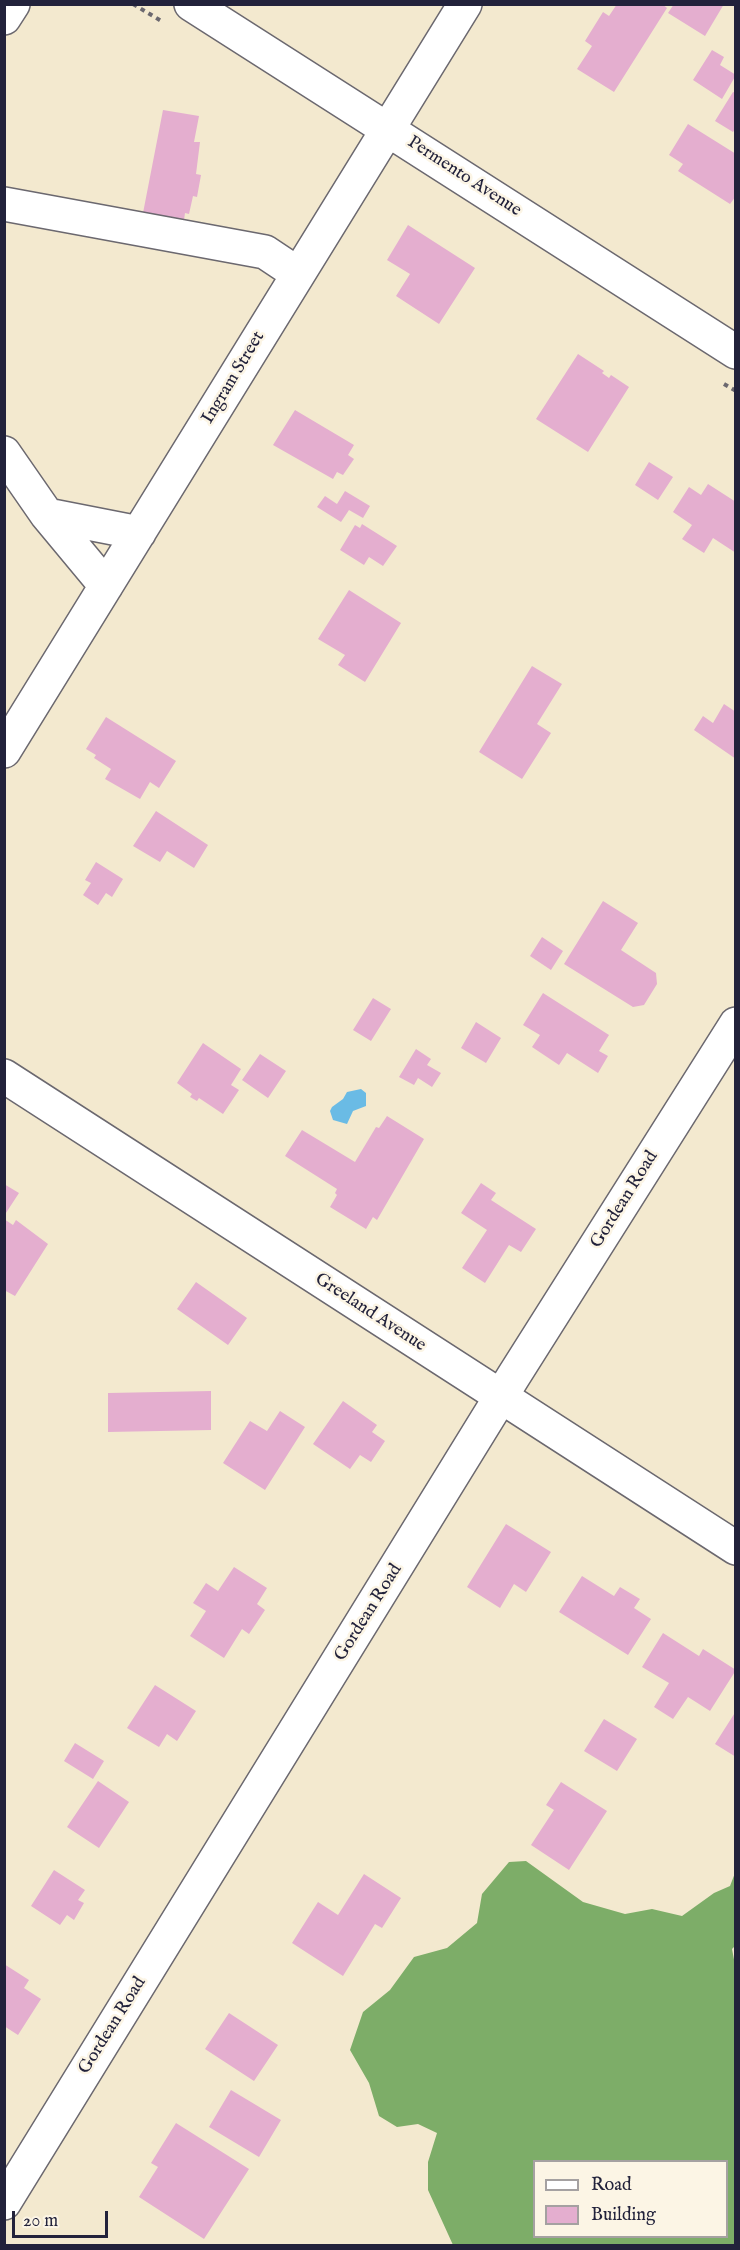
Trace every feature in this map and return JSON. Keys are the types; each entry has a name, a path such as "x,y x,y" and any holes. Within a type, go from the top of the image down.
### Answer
{"street":[{"path":"4,18 13,4"},
{"name":"Permento Avenue","path":"191,4 735,352"},
{"name":"Ingram Street","path":"4,751 465,4"},
{"path":"4,204 265,252 298,274"},
{"path":"4,453 47,515 106,586"},
{"path":"47,515 139,532"},
{"name":"Gordean Road","path":"4,2203 735,1024"},
{"name":"Greeland Avenue","path":"4,1077 735,1548"}],"green space":[{"path":"526,1861 583,1902 625,1914 652,1909 682,1916 714,1893 730,1886 735,1873 736,1945 732,1949 736,1970 735,2245 453,2245 428,2190 428,2162 437,2133 418,2124 397,2127 379,2116 369,2083 350,2050 363,2012 390,1990 414,1957 447,1948 477,1923 482,1894 509,1862"}],"water":[{"path":"361,1089 366,1093 366,1106 353,1111 347,1124 333,1120 330,1111 332,1107 343,1099 347,1092"}],"building":[{"path":"617,4 662,4 667,8 614,92 577,69 592,46 585,41 603,12 609,16"},
{"path":"674,4 724,4 705,36 668,13"},
{"path":"712,50 724,57 720,65 736,75 722,99 693,80"},
{"path":"733,92 736,93 736,128 733,132 715,121"},
{"path":"163,110 199,116 194,142 200,142 196,174 201,175 197,197 193,196 189,214 185,213 184,220 143,213"},
{"path":"688,124 736,154 736,196 730,204 678,171 683,164 669,155"},
{"path":"408,225 475,268 439,324 396,296 410,274 387,260"},
{"path":"578,354 604,371 602,373 609,378 611,375 629,387 588,452 536,419"},
{"path":"295,410 354,445 348,455 354,459 343,475 337,472 333,479 273,445"},
{"path":"649,462 673,477 658,500 635,485"},
{"path":"708,484 736,502 736,553 713,538 704,553 682,539 692,525 673,512 689,487 701,495"},
{"path":"345,491 370,506 363,518 349,510 341,522 317,507 325,496 337,504"},
{"path":"362,524 397,546 383,566 369,557 364,565 340,550 355,525 360,528"},
{"path":"349,590 401,623 365,682 338,665 345,655 318,639"},
{"path":"532,666 562,684 537,724 551,733 522,779 479,752"},
{"path":"724,704 736,712 736,759 694,730 703,716 713,723"},
{"path":"106,717 176,761 159,788 150,782 140,799 105,779 111,769 94,758 96,755 86,749"},
{"path":"156,811 208,845 194,868 167,851 160,862 133,846"},
{"path":"96,862 123,879 112,897 106,893 98,905 83,895 91,883 85,880"},
{"path":"603,901 638,923 621,950 656,973 657,984 644,1005 633,1007 564,964"},
{"path":"542,937 563,951 551,970 530,956"},
{"path":"543,993 609,1035 599,1051 608,1056 598,1073 567,1053 559,1065 532,1047 540,1035 523,1025"},
{"path":"373,998 391,1009 371,1041 353,1030"},
{"path":"476,1022 501,1038 486,1063 461,1048"},
{"path":"203,1043 241,1069 231,1085 239,1090 223,1114 199,1098 197,1101 190,1097 192,1094 177,1083"},
{"path":"416,1049 431,1059 427,1065 441,1073 432,1087 418,1078 414,1085 399,1077"},
{"path":"260,1054 286,1071 268,1098 242,1080"},
{"path":"387,1116 424,1139 377,1220 373,1217 366,1229 330,1207 337,1195 335,1193 337,1189 285,1156 302,1130 355,1162 376,1127 379,1128"},
{"path":"481,1183 496,1193 491,1200 536,1229 521,1252 509,1245 485,1283 462,1268 487,1230 461,1213"},
{"path":"4,1184 19,1193 4,1216"},
{"path":"4,1219 13,1225 16,1220 48,1244 15,1296 4,1290"},
{"path":"196,1282 247,1318 228,1345 177,1309"},
{"path":"211,1391 211,1430 108,1432 108,1393"},
{"path":"343,1401 377,1425 372,1432 385,1441 371,1462 360,1455 350,1469 313,1444"},
{"path":"280,1411 305,1427 265,1490 223,1463 250,1421 267,1431"},
{"path":"506,1524 551,1552 526,1592 514,1584 500,1608 467,1587"},
{"path":"234,1567 267,1588 257,1604 265,1610 249,1634 242,1629 224,1658 190,1636 206,1611 193,1603 206,1583 218,1591"},
{"path":"582,1576 614,1596 620,1587 640,1599 634,1608 651,1619 628,1655 559,1612"},
{"path":"663,1633 699,1656 703,1649 736,1670 710,1711 688,1697 673,1719 654,1707 669,1683 642,1667"},
{"path":"155,1685 196,1711 177,1741 167,1734 159,1747 127,1728"},
{"path":"736,1711 736,1757 715,1744"},
{"path":"604,1719 637,1739 617,1771 584,1751"},
{"path":"75,1743 104,1761 93,1779 64,1761"},
{"path":"98,1781 129,1802 99,1848 67,1827"},
{"path":"561,1782 607,1811 569,1870 531,1845 554,1810 546,1805"},
{"path":"54,1870 85,1890 78,1900 84,1903 74,1920 67,1915 60,1925 31,1906"},
{"path":"364,1874 401,1898 382,1928 375,1924 343,1976 292,1943 318,1902 338,1915"},
{"path":"4,1964 29,1980 24,1988 41,1999 18,2035 4,2026"},
{"path":"229,2013 278,2045 254,2081 205,2049"},
{"path":"231,2090 281,2120 259,2157 209,2127"},
{"path":"176,2123 249,2169 204,2239 139,2197 158,2167 151,2163"}]}
